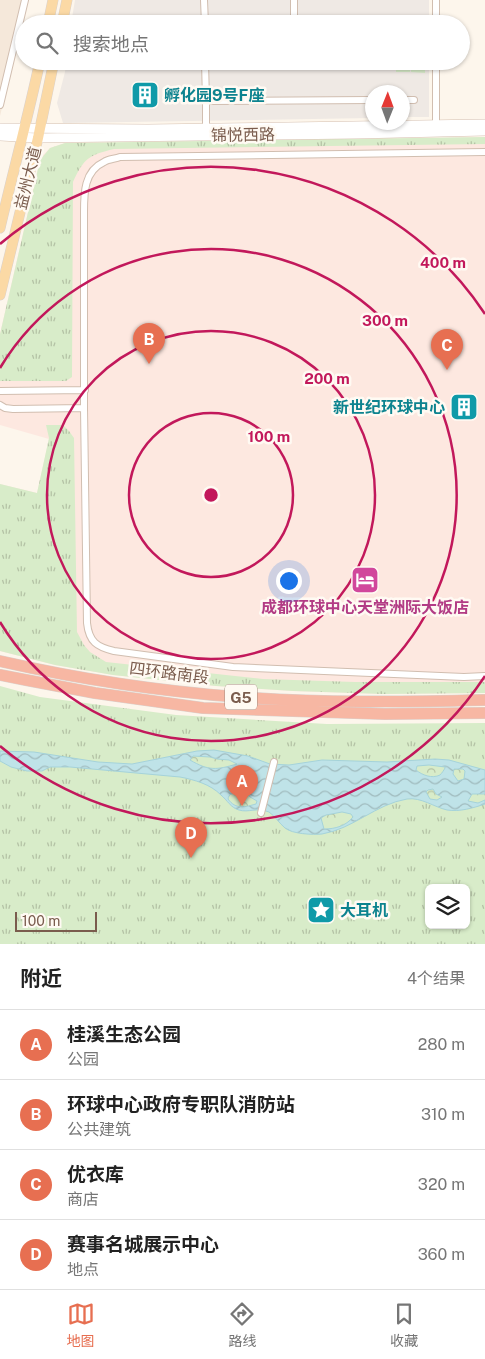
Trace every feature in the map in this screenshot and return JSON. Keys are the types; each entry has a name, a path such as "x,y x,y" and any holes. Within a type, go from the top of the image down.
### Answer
{"highway":[{"name":"四环路南段","path":"0,661 28,668 131,685 240,697 309,700 485,700"},
{"name":"四环路南段","path":"0,674 94,692 203,708 385,714 485,713"}],"main road":[{"path":"50,15 53,0"},
{"path":"64,15 67,0"},
{"name":"益州大道","path":"0,228 38,70"},
{"name":"益州大道","path":"0,295 52,70"},
{"name":"锦悦西路","path":"39,133 140,129 485,124"},
{"name":"锦悦西路","path":"0,128 39,133 357,134 485,131"},
{"name":"锦悦西路","path":"0,136 23,132"}],"street":[{"path":"21,15 25,0"},
{"path":"204,0 205,15"},
{"path":"294,0 294,15"},
{"path":"436,0 436,15"},
{"path":"0,105 15,42"},
{"path":"205,70 206,129"},
{"path":"436,70 436,125"},
{"path":"206,101 365,100"},
{"path":"485,152 120,157 104,161 94,169 87,180 84,194 87,623 88,632 92,640 97,645 114,651 233,666 464,677 485,676"},
{"path":"0,391 84,390"},
{"path":"0,405 13,409 84,408"},
{"path":"261,813 274,762"}],"shaded area":[{"path":"0,0 28,0 24,15 15,15 15,54 0,116"},
{"path":"75,0 429,0 429,15 72,15"},
{"path":"65,70 429,70 429,117 410,117 410,85 365,85 365,118 63,123 57,103"},
{"path":"485,137 485,693 383,694 216,686 113,675 55,665 0,651 0,484 37,493 49,439 0,425 0,334 40,160 43,155 50,148 65,143"}],"green space":[{"path":"396,70 410,70 410,72 396,72"},
{"path":"411,70 425,70 425,73 411,72"},
{"path":"485,137 485,144 114,149 93,156 84,163 73,182 72,377 66,381 0,381 0,334 40,160 50,148 65,143"},
{"path":"46,425 63,425 74,438 77,632 90,652 106,662 263,679 355,682 485,682 485,693 383,694 216,686 113,675 55,665 0,651 0,484 37,493 49,438"},
{"path":"0,686 40,697 176,715 327,724 485,723 485,944 0,944"},
{"path":"192,756 229,760 237,764 208,768 190,760"},
{"path":"429,765 446,768 440,775 434,777 424,775 416,770 417,766"},
{"path":"454,768 464,769 464,779 458,781 453,774"},
{"path":"433,789 443,797 437,800 430,799 426,792"},
{"path":"230,794 249,794 250,797 257,801 256,804 244,807 234,805 228,799"},
{"path":"471,794 485,794 485,800 478,803 468,801"},
{"path":"342,812 351,814 353,817 347,823 340,826 324,829 321,818 326,815"}],"water":[{"path":"214,750 248,756 270,764 289,765 322,760 387,762 449,760 485,770 485,794 472,794 468,801 478,803 485,800 485,804 466,809 447,810 417,799 407,799 385,806 333,831 322,834 308,834 288,830 269,812 236,809 212,788 186,778 70,767 50,767 42,771 27,771 11,767 0,761 0,751 34,752 98,762 132,764 197,751","holes":["193,756 210,757 229,760 237,764 208,768 190,760","417,766 445,767 440,775 434,777 424,775 416,770","454,769 463,769 465,771 464,779 458,781 453,774","433,789 436,794 442,797 437,800 430,799 426,792","233,794 248,794 257,801 256,804 244,807 234,805 228,799","342,812 351,814 353,817 347,823 340,826 324,829 321,818 326,815"]}],"place":[{"name":"孵化园9号F座","path":"145,95"},
{"name":"环球中心政府专职队消防站","path":"149,364"},
{"name":"优衣库","path":"447,370"},
{"name":"新世纪环球中心","path":"464,407"},
{"name":"成都环球中心天堂洲际大饭店","path":"365,580"},
{"name":"桂溪生态公园","path":"242,806"},
{"name":"赛事名城展示中心","path":"191,858"},
{"name":"大耳机","path":"321,910"}]}
